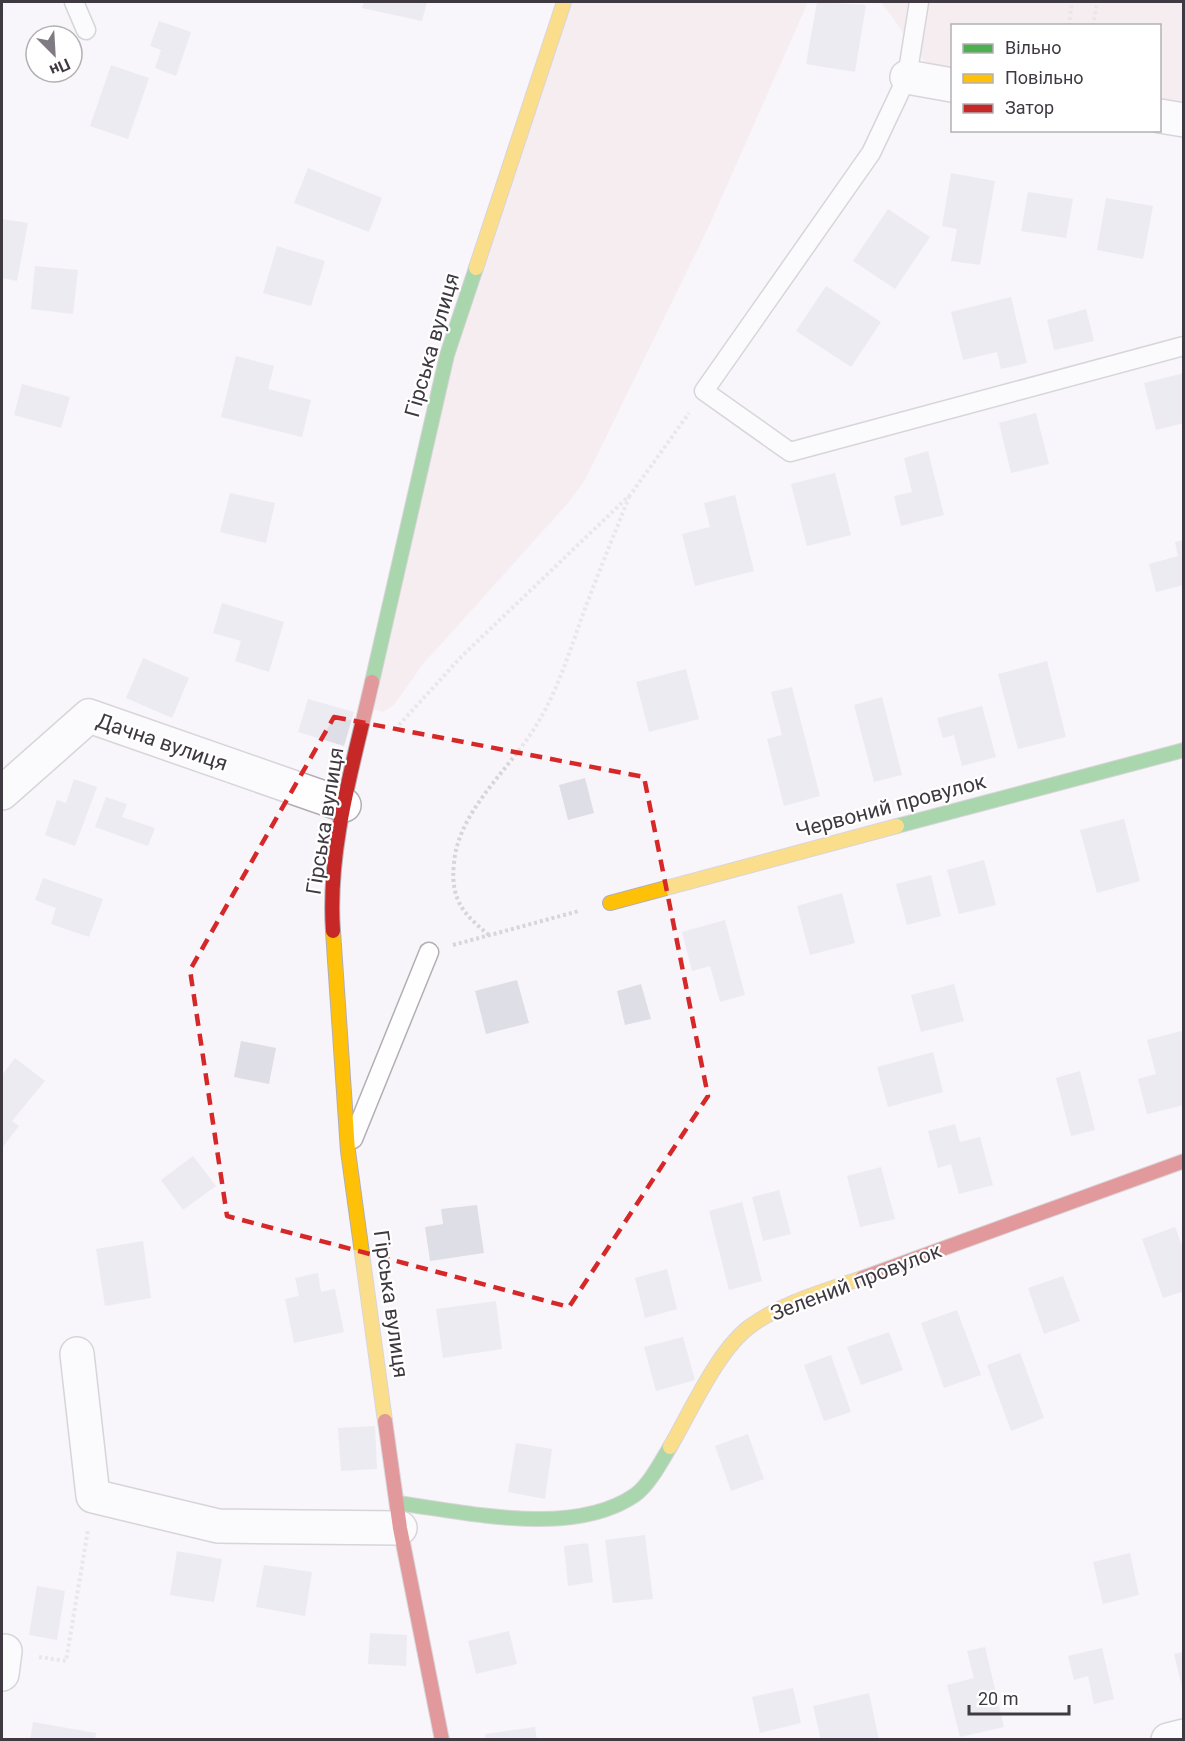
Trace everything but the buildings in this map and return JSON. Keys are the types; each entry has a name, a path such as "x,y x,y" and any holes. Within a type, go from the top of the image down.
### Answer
{"street":[{"name":"Гірська вулиця","path":"442,1740 398,1516 348,1151 331,901 344,805 447,355 564,2"},
{"path":"907,77 951,85"},
{"path":"1161,116 1184,120"},
{"name":"Дачна вулиця","path":"2,793 89,716 344,805"},
{"name":"Червоний провулок","path":"610,903 1184,750"},
{"name":"Зелений провулок","path":"93,1496 218,1526 398,1516 533,1521 607,1511 637,1494 660,1464 722,1357 750,1326 790,1304 1184,1161"},
{"path":"77,1354 93,1496"},
{"path":"1168,1740 1184,1736"}],"lane":[{"path":"74,2 86,30"},
{"path":"918,2 907,77 871,153 704,392 790,452 1184,346"},
{"path":"348,1151 429,952"}],"path":[{"path":"1069,24 1072,2"},
{"path":"1093,24 1097,2"},
{"path":"398,727 462,657 631,494 704,392"},
{"path":"489,935 466,917 453,890 454,861 464,831 478,804 531,734 557,686 631,494"},
{"path":"429,952 610,903"},
{"path":"66,1661 93,1496"}],"highlighted area":[{"path":"334,717 644,777 708,1096 569,1307 227,1216 190,970"}],"shaded area":[{"path":"570,2 808,2 709,226 585,480 568,503 423,664 394,705 383,712 374,709 453,359"},
{"path":"881,2 1183,2 1183,105 1161,101 1161,24 951,24 951,69 927,65"}],"traffic: fast":[{"path":"372,682 447,355 476,268"},
{"path":"897,826 1184,750"},
{"path":"397,1503 487,1516 551,1519 582,1516 610,1508 635,1495 650,1479 670,1447"}],"traffic: slow":[{"path":"476,268 564,2"},
{"path":"610,903 897,826"},
{"path":"333,931 348,1151 385,1421"},
{"path":"670,1447 717,1364 740,1335 777,1310 862,1278"}],"traffic: jam":[{"path":"333,931 332,900 338,837 372,682"},
{"path":"862,1278 1184,1161"},
{"path":"385,1421 400,1528 442,1740"}]}
